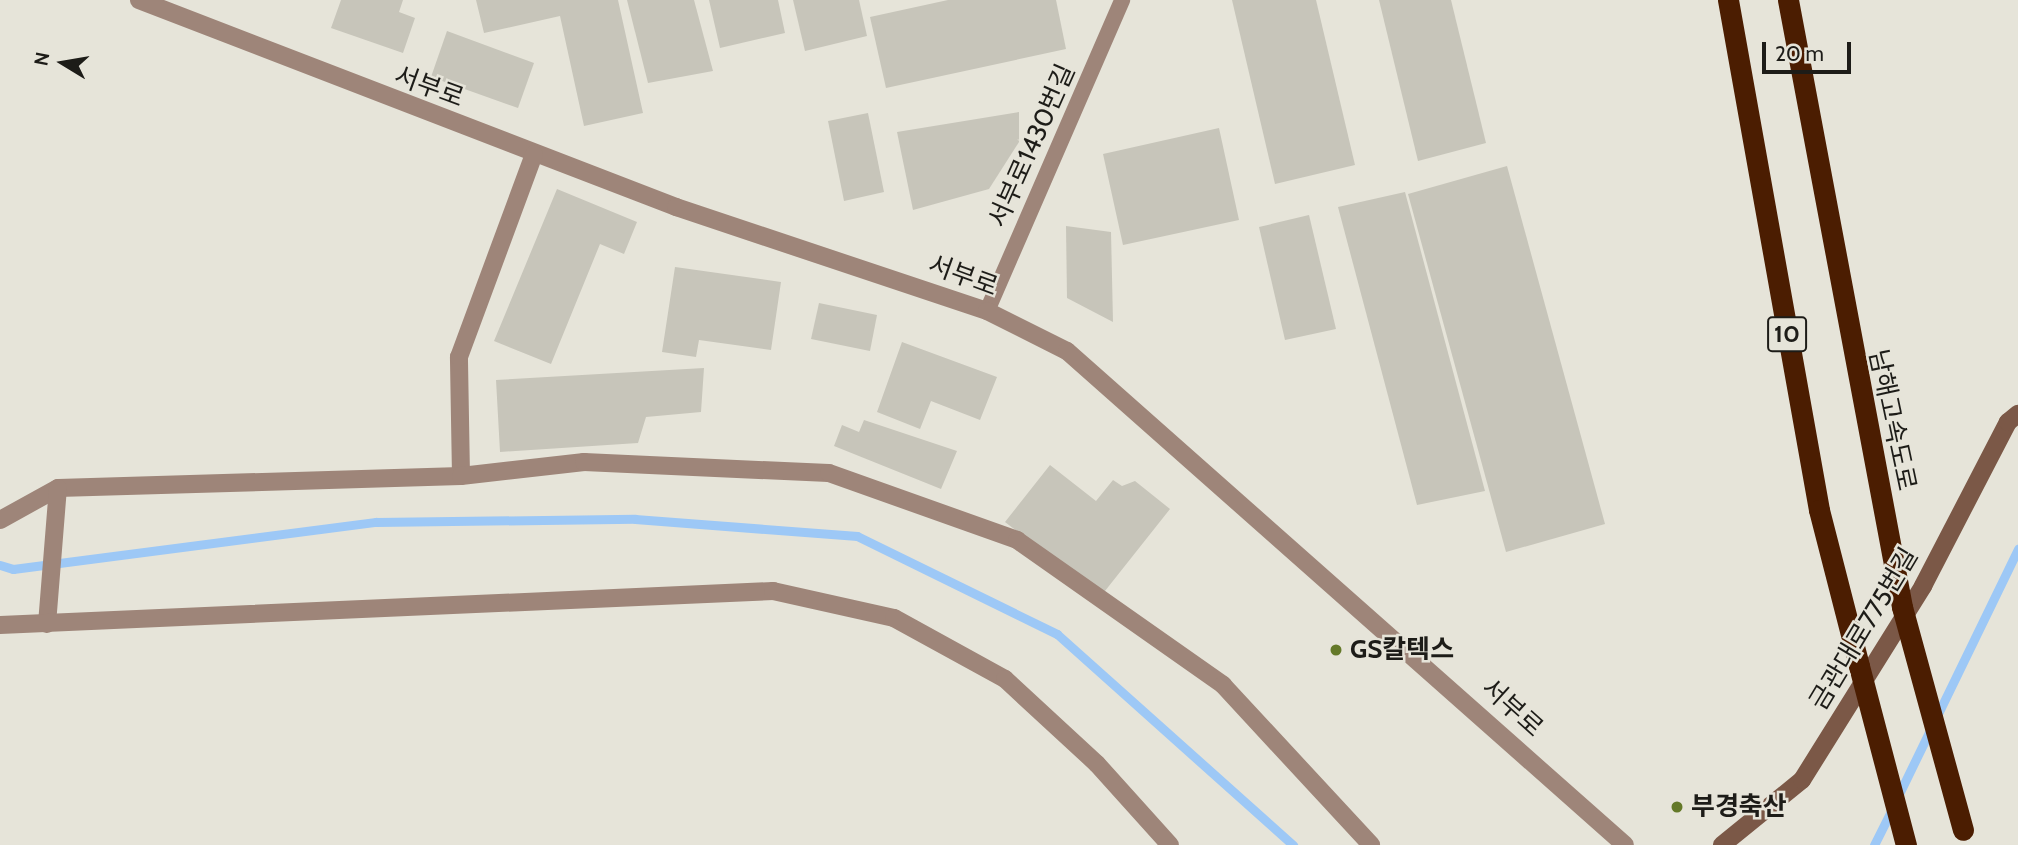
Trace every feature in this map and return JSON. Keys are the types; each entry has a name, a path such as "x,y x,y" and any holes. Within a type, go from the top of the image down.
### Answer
{"highway":[{"name":"10","path":"1728,0 1819,510 1906,845"},
{"name":"남해고속도로","path":"1788,0 1902,607 1965,838"}],"street":[{"name":"서부로","path":"139,0 534,154 987,311 1067,351 1625,845"},
{"path":"461,476 458,357 534,154"},
{"name":"금관대로775번길","path":"1722,845 1802,780 1923,586 2008,422 2018,414"},
{"path":"5,517 58,488 461,476 584,462 829,473 1017,540 1223,685 1371,845"},
{"path":"47,624 58,488"},
{"path":"0,625 773,591 894,618 1005,679 1097,764 1170,845"}],"lane":[{"name":"서부로1430번길","path":"987,311 1122,0"}],"building":[{"path":"341,0 403,0 399,12 415,18 403,53 331,28"},
{"path":"476,0 618,0 643,113 584,126 560,16 484,33"},
{"path":"627,0 694,0 713,71 648,83"},
{"path":"709,0 778,0 785,33 720,48"},
{"path":"793,0 859,0 867,36 805,51"},
{"path":"948,0 1056,0 1066,49 886,88 870,17"},
{"path":"1232,0 1316,0 1355,165 1275,184"},
{"path":"1379,0 1451,0 1486,143 1418,161"},
{"path":"447,31 534,63 518,108 431,77"},
{"path":"1019,112 1019,142 989,189 913,210 897,132"},
{"path":"868,113 884,192 844,201 828,121"},
{"path":"1219,128 1239,220 1123,245 1103,154"},
{"path":"1507,166 1605,524 1506,552 1408,194"},
{"path":"557,189 637,222 624,254 600,244 551,364 494,341"},
{"path":"1405,192 1485,491 1417,505 1338,207"},
{"path":"1309,215 1336,329 1285,340 1259,227"},
{"path":"1066,226 1111,232 1113,322 1067,298"},
{"path":"675,267 781,282 771,350 699,340 696,357 662,352"},
{"path":"819,303 877,315 870,351 811,339"},
{"path":"902,342 997,377 980,420 931,401 920,429 877,412"},
{"path":"704,368 701,412 646,417 638,443 500,452 496,380"},
{"path":"864,420 957,451 941,489 834,446 842,425 859,432"},
{"path":"1050,465 1096,501 1113,480 1122,486 1135,481 1170,509 1101,596 1005,522"}],"waterway":[{"path":"0,565 13,569 376,522 635,519 857,536 1057,634 1293,845"},
{"path":"1898,796 2018,549"},
{"path":"1874,845 1892,809"}],"place":[{"name":"GS칼텍스","path":"1336,650"},
{"name":"부경축산","path":"1677,807"}]}
